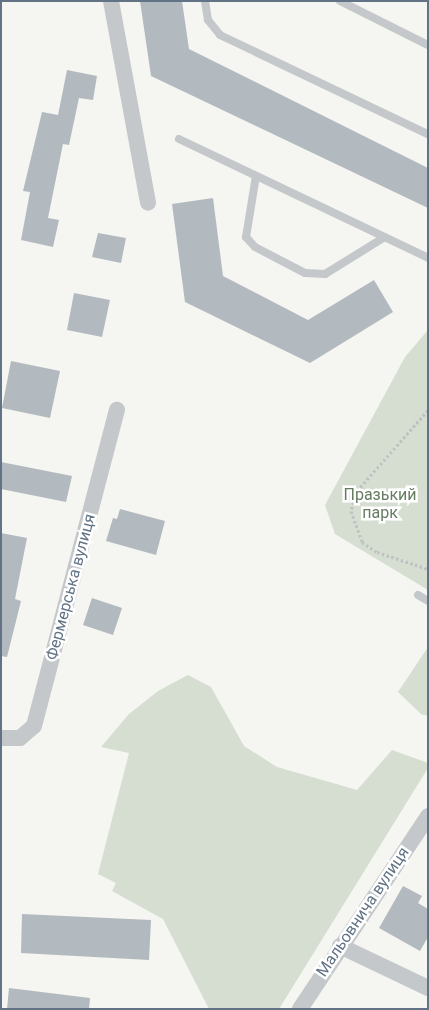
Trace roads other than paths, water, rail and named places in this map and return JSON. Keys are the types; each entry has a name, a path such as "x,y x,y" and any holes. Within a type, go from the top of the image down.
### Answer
{"street":[{"path":"111,1 148,203"},
{"name":"Фермерська вулиця","path":"1,738 20,738 34,726 117,410"},
{"name":"Мальовнича вулиця","path":"300,1009 428,816"},
{"path":"340,946 428,988"}],"lane":[{"path":"205,1 208,20 220,35 428,134"},
{"path":"340,1 428,46"},
{"path":"179,140 428,258"},
{"path":"256,176 246,237 255,247 305,273 325,274 385,237"},
{"path":"418,595 428,601"}],"park label":[{"name":"Празький парк","path":"380,504"}]}
